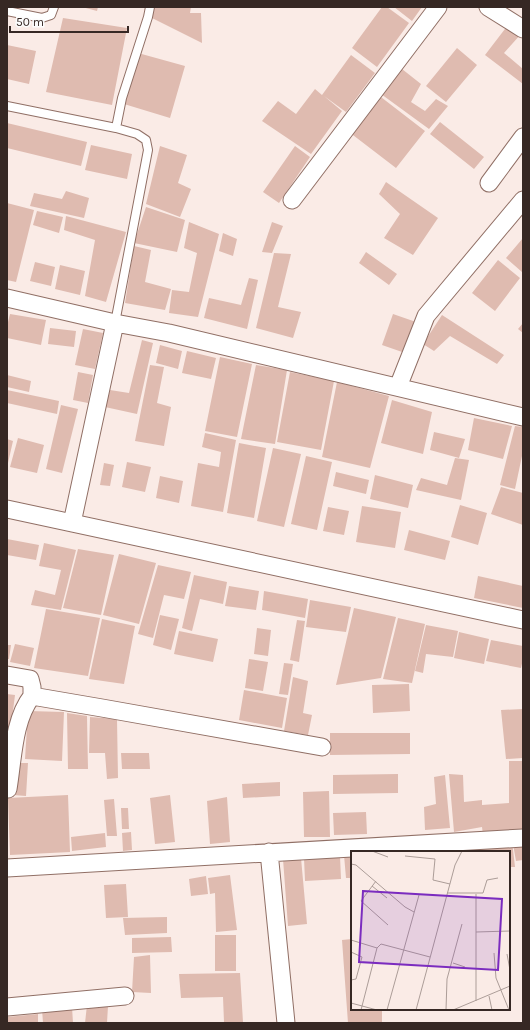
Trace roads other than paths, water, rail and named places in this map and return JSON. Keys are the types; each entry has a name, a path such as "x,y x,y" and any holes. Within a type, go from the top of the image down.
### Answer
{"street":[{"path":"292,200 438,7"},
{"path":"488,7 523,30"},
{"path":"489,183 523,137"},
{"path":"398,387 426,316 523,200"},
{"path":"7,298 115,323 169,333 523,417"},
{"path":"72,523 115,323"},
{"path":"7,509 523,620"},
{"path":"7,675 30,679 32,687 32,696 27,703 17,726 8,789"},
{"path":"32,696 322,748"},
{"path":"7,868 523,838"},
{"path":"269,852 286,1023"},
{"path":"7,1007 125,996"}],"lane":[{"path":"7,11 42,18 52,15 54,7"},
{"path":"116,128 122,98 150,7"},
{"path":"7,106 116,128 137,134 146,140 148,150 115,323"}]}
